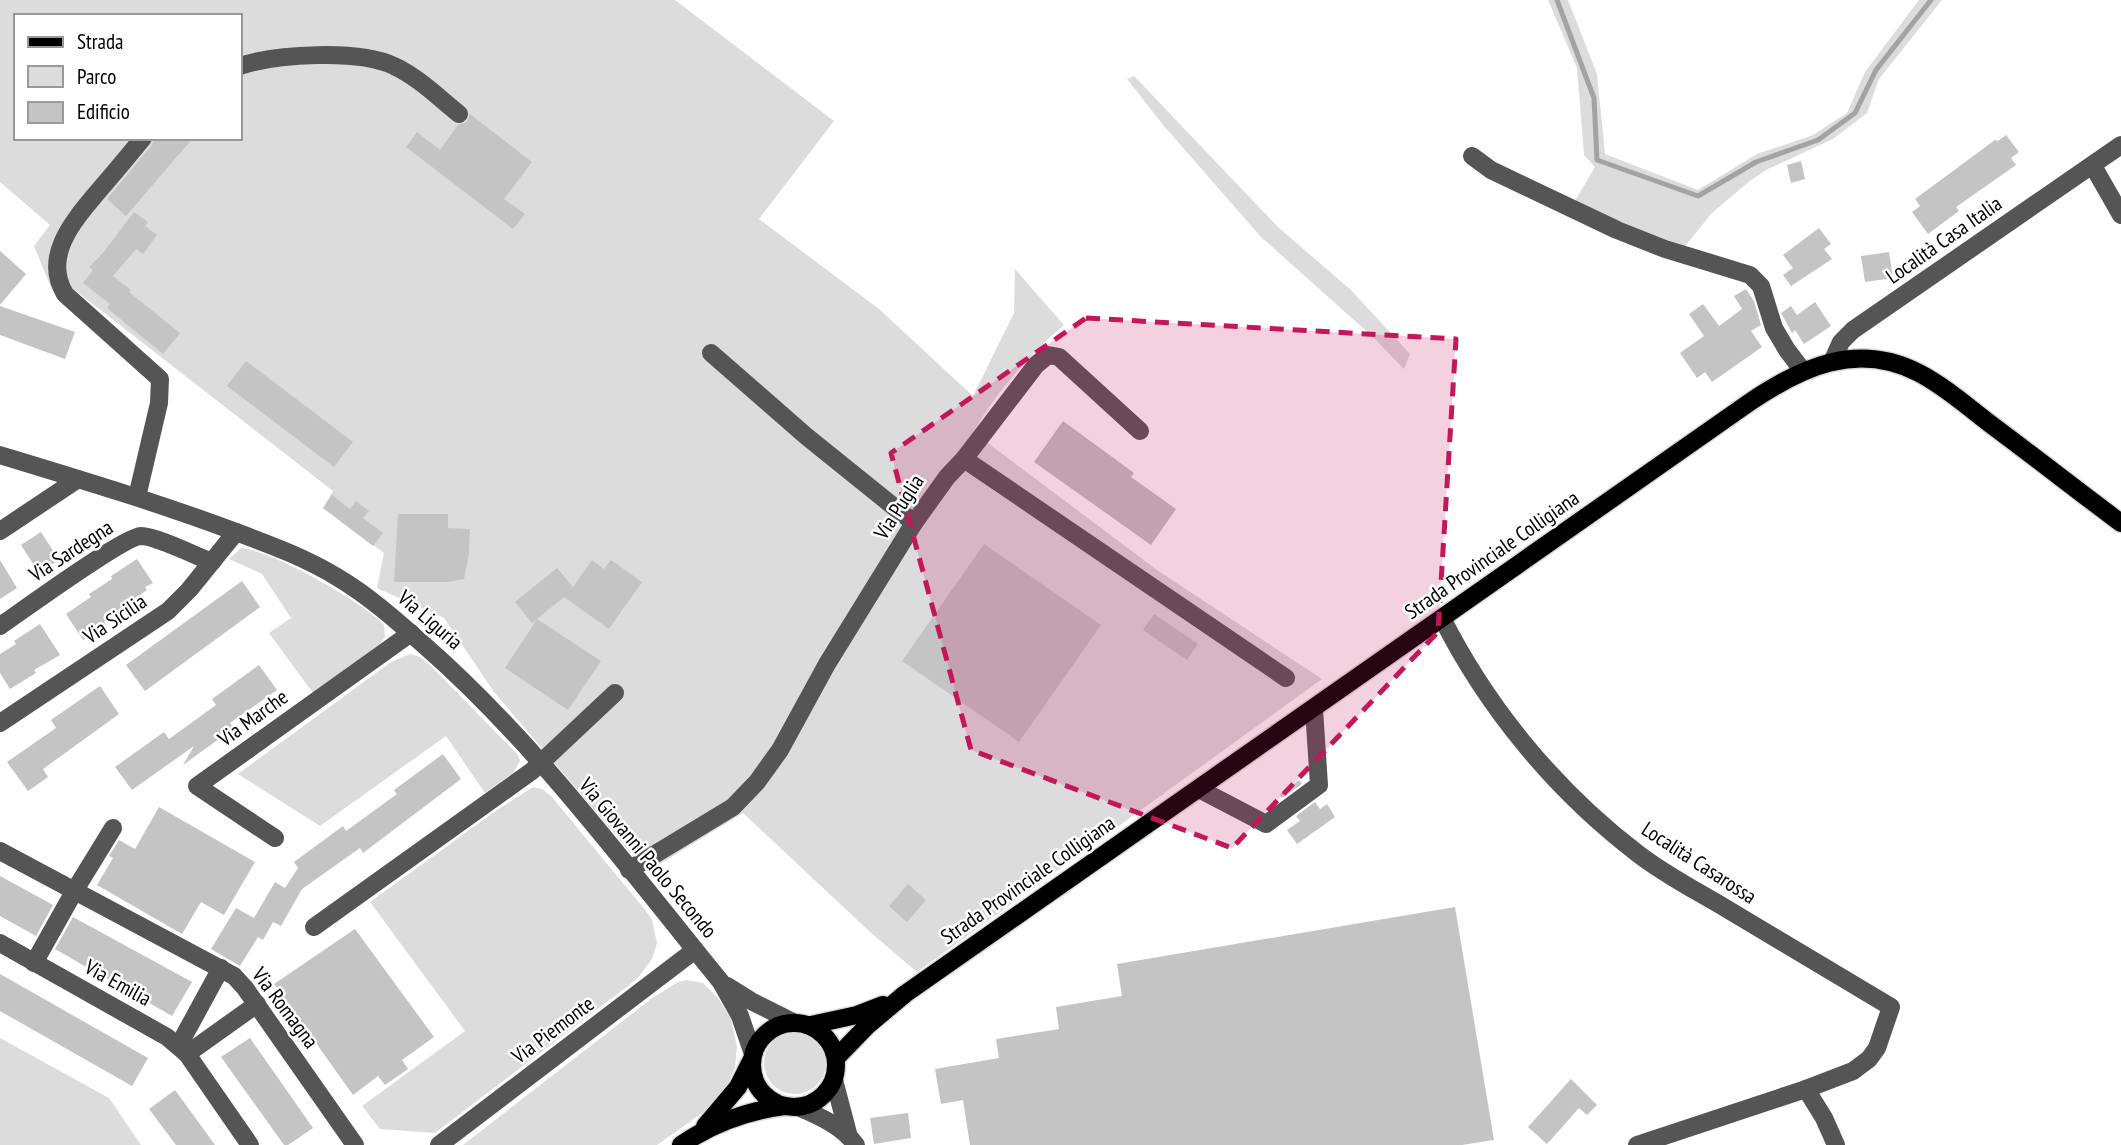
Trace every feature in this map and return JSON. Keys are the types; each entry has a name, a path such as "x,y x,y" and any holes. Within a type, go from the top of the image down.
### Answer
{"main road":[{"name":"Strada Provinciale Colligiana","path":"836,1058 868,1025 905,994 1750,402 1803,371 1852,359 1875,360 1920,373 1943,387 2121,523"},
{"name":"Strada Provinciale Colligiana","path":"811,1026 866,1012 905,994"},
{"path":"681,1145 698,1134 746,1113 791,1107 820,1099 834,1080 836,1058 832,1045 823,1033 811,1026 793,1022 780,1024 768,1031 759,1041 745,1075 729,1099 698,1134"},
{"path":"752,1057 752,1072 756,1084 773,1102 791,1107"}],"street":[{"path":"242,65 288,57 376,60 391,64 407,73 459,114"},
{"path":"137,498 159,403 160,379 65,294 59,282 57,263 61,244 74,221 142,140"},
{"name":"Località Casa Italia","path":"1832,362 1841,342 1853,330 2121,145"},
{"path":"1472,156 1491,170 1617,230 1693,258 1750,275 1762,286 1774,328 1803,371"},
{"path":"2093,166 2121,215"},
{"path":"711,353 806,436 914,523"},
{"name":"Via Puglia","path":"629,870 733,807 757,782 780,750 827,664 914,523 942,483 964,459 1036,365 1048,355 1059,357 1140,431"},
{"name":"Via Liguria","path":"0,455 236,532 285,551 338,577 385,611 472,689 540,763"},
{"path":"964,459 1286,678"},
{"path":"0,531 78,479"},
{"name":"Via Sicilia","path":"0,723 163,615 183,596 236,532"},
{"name":"Via Sardegna","path":"0,626 135,537 149,537 212,562"},
{"name":"Località Casarossa","path":"1442,618 1506,722 1570,793 1614,834 1659,868 1892,1007 1877,1048 1869,1059 1853,1071 1806,1089"},
{"name":"Via Marche","path":"275,838 197,786 411,633"},
{"path":"314,927 540,763 615,693"},
{"path":"1199,789 1266,824 1319,785 1314,709"},
{"name":"Via Giovanni Paolo Secondo","path":"540,763 721,982 740,1016 752,1057"},
{"path":"34,963 113,828"},
{"name":"Via Romagna","path":"0,852 221,968 239,981 355,1145"},
{"name":"Via Emilia","path":"0,943 167,1037 183,1050 250,1145"},
{"name":"Via Piemonte","path":"439,1145 695,950"},
{"path":"183,1050 221,968"},
{"name":"Via Giovanni Paolo Secondo","path":"721,982 793,1022"},
{"path":"183,1050 257,1004"},
{"path":"834,1080 853,1141"},
{"path":"1637,1145 1806,1089 1824,1118 1836,1145"},
{"path":"791,1107 824,1119 853,1141"}],"highlighted area":[{"path":"1086,318 1456,339 1438,632 1232,848 971,750 891,453"}],"green space":[{"path":"0,0 675,0 834,121 759,219 879,309 973,396 1014,313 1015,269 1064,325 1014,375 973,432 1157,570 1322,679 917,972 870,932 743,813 647,872 494,692 444,618 377,588 384,553 323,508 333,491 71,287 52,290 34,246 50,225 0,182"},
{"path":"1548,0 1568,0 1597,74 1605,154 1698,190 1757,154 1813,135 1847,113 1865,72 1919,0 1942,0 1879,79 1867,113 1833,139 1768,169 1751,180 1712,213 1682,250 1597,214 1575,201 1595,167 1584,155 1577,68"},
{"path":"1134,76 1278,227 1351,290 1410,354 1404,369 1373,337 1260,236 1164,126 1127,79"},
{"path":"241,548 294,567 337,591 384,625 385,637 379,645 313,693 269,633 291,618 262,574 229,559"},
{"path":"410,654 420,657 430,665 518,755 520,761 514,772 485,793 446,736 320,826 238,774 391,662"},
{"path":"533,787 542,789 551,796 646,911 652,920 657,943 652,959 637,979 435,1133 380,1129 362,1106 465,1031 370,902"},
{"path":"686,980 703,983 718,998 731,1019 737,1047 735,1067 728,1084 712,1106 657,1145 463,1145 651,999"},
{"path":"789,1032 801,1032 817,1041 824,1051 824,1075 817,1085 801,1094 789,1094 778,1089 769,1080 764,1069 764,1057 769,1046 778,1037"},
{"path":"0,1038 109,1098 141,1145 0,1145"}],"building":[{"path":"470,114 532,162 504,199 525,214 513,229 406,147 417,132 440,150 458,125 467,122"},
{"path":"2006,135 2019,152 2011,158 2016,165 1956,207 1959,211 1928,234 1912,212 1920,206 1915,199 1995,140 1998,141"},
{"path":"154,140 191,140 126,216 107,199"},
{"path":"1801,161 1805,179 1791,183 1787,165"},
{"path":"134,212 148,222 145,226 157,235 143,254 136,249 113,276 180,333 163,354 107,308 110,304 83,283 93,270 89,267"},
{"path":"1819,228 1831,244 1824,249 1832,259 1791,286 1783,275 1793,268 1783,255"},
{"path":"0,251 26,274 0,305"},
{"path":"1889,252 1893,278 1865,282 1861,256"},
{"path":"1746,289 1754,301 1761,325 1751,331 1762,347 1712,382 1705,372 1697,378 1680,353 1704,336 1689,314 1703,304 1719,326 1742,309 1734,296"},
{"path":"1815,302 1831,326 1804,344 1795,330 1792,333 1781,313 1791,306 1797,315"},
{"path":"0,306 75,332 65,359 0,335"},
{"path":"246,361 353,442 334,467 227,386"},
{"path":"1063,421 1134,473 1131,477 1176,509 1151,545 1034,462"},
{"path":"332,495 350,509 356,501 369,511 363,518 383,533 373,546 323,508"},
{"path":"398,514 448,514 448,528 470,529 464,579 448,582 394,582"},
{"path":"41,532 59,560 39,573 21,545"},
{"path":"984,544 1101,625 1019,742 902,661"},
{"path":"137,559 153,583 125,605 127,608 104,622 106,625 83,640 66,614 91,597 89,594 112,579 111,576"},
{"path":"0,560 17,588 0,599"},
{"path":"592,560 604,569 611,560 642,582 609,629 564,597 532,623 515,602 557,568 573,587"},
{"path":"242,581 260,607 145,691 126,665"},
{"path":"1154,614 1198,644 1187,660 1143,630"},
{"path":"537,619 601,661 568,710 505,668"},
{"path":"40,624 60,655 34,670 36,673 10,689 0,673 0,654"},
{"path":"259,665 277,690 230,723 234,728 183,765 194,746 132,790 115,767 164,732 169,739 216,705 212,699"},
{"path":"100,686 119,714 43,769 48,777 28,791 7,762 56,728 51,720"},
{"path":"443,754 461,779 363,853 360,848 302,889 281,926 273,922 263,940 258,937 240,966 211,949 236,908 254,918 275,882 285,888 298,868 294,862 343,826 346,831 397,794 394,790"},
{"path":"1299,780 1302,784 1282,798 1280,794"},
{"path":"1315,802 1320,809 1327,804 1335,817 1297,844 1287,830 1300,821 1296,816"},
{"path":"159,807 255,862 224,915 201,902 182,934 97,885 113,858 109,856 119,840 135,849"},
{"path":"0,876 53,905 36,936 0,916"},
{"path":"908,884 926,900 907,922 889,906"},
{"path":"1455,907 1494,1140 1462,1145 970,1145 963,1100 941,1104 935,1069 999,1058 996,1039 1059,1029 1056,1007 1122,996 1117,964"},
{"path":"73,917 192,982 172,1016 55,949"},
{"path":"355,929 434,1037 402,1060 408,1069 385,1085 378,1076 353,1095 274,984"},
{"path":"0,974 148,1058 132,1086 0,1011"},
{"path":"250,1038 313,1128 288,1145 284,1145 221,1057"},
{"path":"1571,1079 1597,1105 1587,1115 1579,1108 1547,1144 1528,1127"},
{"path":"175,1090 215,1145 176,1145 149,1109"},
{"path":"908,1113 911,1138 874,1144 870,1118"}],"waterway":[{"path":"1557,0 1594,98 1597,160 1698,196 1756,162 1818,140 1855,113 1876,70 1931,0"}]}
